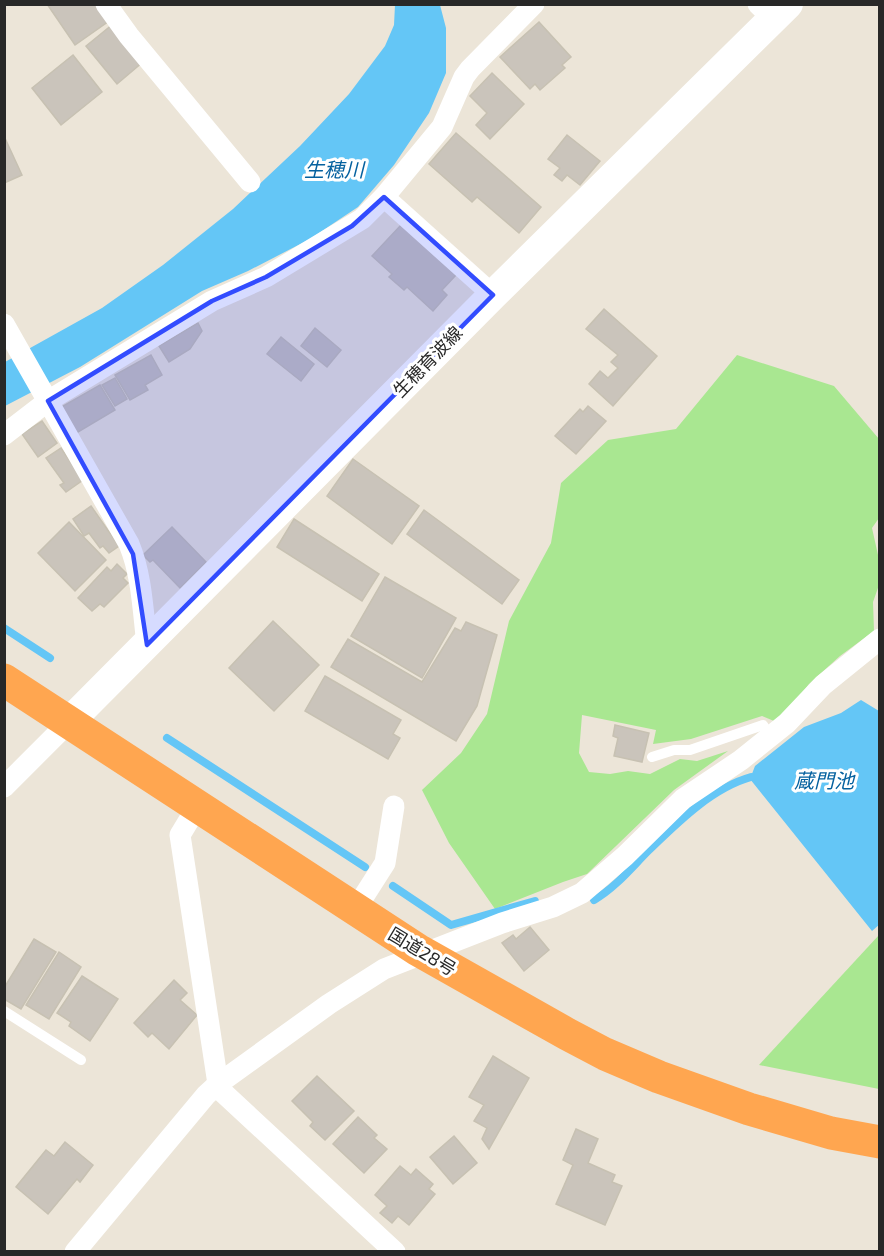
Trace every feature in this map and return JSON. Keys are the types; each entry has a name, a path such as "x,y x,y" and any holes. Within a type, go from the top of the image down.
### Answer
{"highway":[{"name":"国道28号","path":"4,680 423,953 567,1034 605,1054 659,1077 811,1127 879,1142"}],"main road":[{"name":"生穂育波線","path":"69,722 493,296 773,9"}],"street":[{"path":"106,4 129,36 250,182"},
{"path":"4,435 45,396 212,301 266,277 362,219 384,197 441,127 470,69 534,4"},
{"path":"384,197 493,296"},
{"path":"4,324 134,554 147,645"},
{"path":"75,1251 206,1095 217,1085 329,1004 384,969 502,923 553,907 582,893 625,856 683,800 741,760 787,723 823,685 879,639"},
{"path":"4,787 69,722"},
{"path":"356,910 385,863 394,806"},
{"path":"197,807 180,835 217,1085 395,1251"}],"lane":[{"path":"652,757 674,750 690,750 763,725 771,736"},
{"path":"4,1011 81,1060"}],"highlighted area":[{"path":"384,197 493,295 147,645 133,554 48,401 212,301 266,277 352,226"}],"green space":[{"path":"737,355 834,386 879,439 879,518 872,528 880,564 879,585 873,602 874,631 840,656 809,684 792,707 774,721 762,716 691,739 653,744 656,730 582,715 579,753 589,772 610,774 628,771 650,774 680,759 697,761 728,751 674,790 587,874 495,909 449,843 422,790 461,753 487,714 509,621 551,543 561,483 608,440 676,429"},
{"path":"879,935 879,1089 759,1065"}],"water":[{"name":"生穂川","path":"395,5 440,5 446,28 446,73 429,113 394,165 358,207 310,239 248,271 202,291 80,367 5,406 5,362 102,308 163,265 233,209 300,146 349,94 385,46 394,25"},
{"name":"蔵門池","path":"861,700 879,711 880,924 872,931 750,779 755,766 804,727 841,713"}],"building":[{"path":"47,4 97,4 109,21 75,45"},
{"path":"539,22 571,57 562,65 565,68 540,90 535,84 530,89 500,57"},
{"path":"113,24 143,62 117,84 86,46"},
{"path":"73,55 102,92 61,125 32,88"},
{"path":"492,73 524,104 490,139 476,125 487,113 470,96"},
{"path":"456,133 541,207 519,233 477,197 472,202 429,164"},
{"path":"567,135 600,161 580,185 567,175 562,181 554,175 560,168 548,159"},
{"path":"4,136 22,175 4,183"},
{"path":"401,225 456,275 442,290 447,295 433,311 407,287 404,290 389,277 392,274 372,256"},
{"path":"604,309 657,356 613,406 589,384 600,371 608,378 618,368 611,362 618,355 586,329"},
{"path":"198,323 202,331 190,349 169,362 159,346"},
{"path":"315,328 341,350 327,367 301,346"},
{"path":"281,337 314,364 301,381 267,354"},
{"path":"151,355 162,375 145,385 148,390 130,400 115,375"},
{"path":"115,378 127,399 115,406 102,385"},
{"path":"100,385 115,410 73,435 58,409"},
{"path":"588,406 606,421 576,454 555,436 580,409 583,412"},
{"path":"42,421 57,443 38,457 22,434"},
{"path":"61,448 83,480 66,492 60,485 64,483 46,458"},
{"path":"353,459 419,506 392,544 327,496"},
{"path":"91,506 119,546 109,553 103,546 100,548 89,533 84,536 73,519"},
{"path":"424,510 519,580 502,604 407,534"},
{"path":"294,519 379,574 362,601 277,547"},
{"path":"69,522 106,560 75,591 38,553"},
{"path":"172,527 206,562 180,588 153,560 150,562 143,555"},
{"path":"117,564 127,574 123,578 128,583 104,607 100,604 92,611 78,598 107,567 111,571"},
{"path":"385,577 456,618 422,678 351,636"},
{"path":"273,621 319,665 274,711 229,668"},
{"path":"466,622 497,635 477,706 456,741 331,667 348,639 422,682 455,628 461,631"},
{"path":"325,676 401,720 393,734 400,738 388,759 305,711"},
{"path":"615,725 649,733 642,762 614,756 618,738 613,736"},
{"path":"530,927 549,950 524,971 502,943 513,935 516,939"},
{"path":"34,939 56,952 21,1009 4,999 4,988"},
{"path":"59,952 81,967 49,1019 26,1005"},
{"path":"82,976 118,999 90,1041 69,1026 71,1022 57,1013"},
{"path":"174,980 187,993 180,1000 197,1015 169,1049 152,1033 148,1037 134,1023"},
{"path":"493,1056 529,1078 489,1149 482,1139 487,1128 474,1121 484,1105 469,1097"},
{"path":"317,1076 354,1111 325,1140 310,1126 313,1122 292,1101"},
{"path":"358,1117 377,1135 374,1138 387,1149 364,1173 333,1144"},
{"path":"576,1129 598,1139 588,1163 615,1175 612,1182 622,1186 605,1225 556,1204 573,1165 563,1160"},
{"path":"454,1136 477,1163 453,1184 430,1157"},
{"path":"65,1142 93,1165 80,1182 77,1179 48,1214 16,1187 46,1150 54,1156"},
{"path":"400,1166 411,1175 416,1169 433,1184 429,1189 435,1194 409,1225 398,1216 392,1223 380,1213 387,1206 375,1195"}],"waterway":[{"path":"4,628 50,658"},
{"path":"167,738 365,867"},
{"path":"594,900 616,883 696,807 723,789 751,777"},
{"path":"393,886 451,925 535,901"}]}
